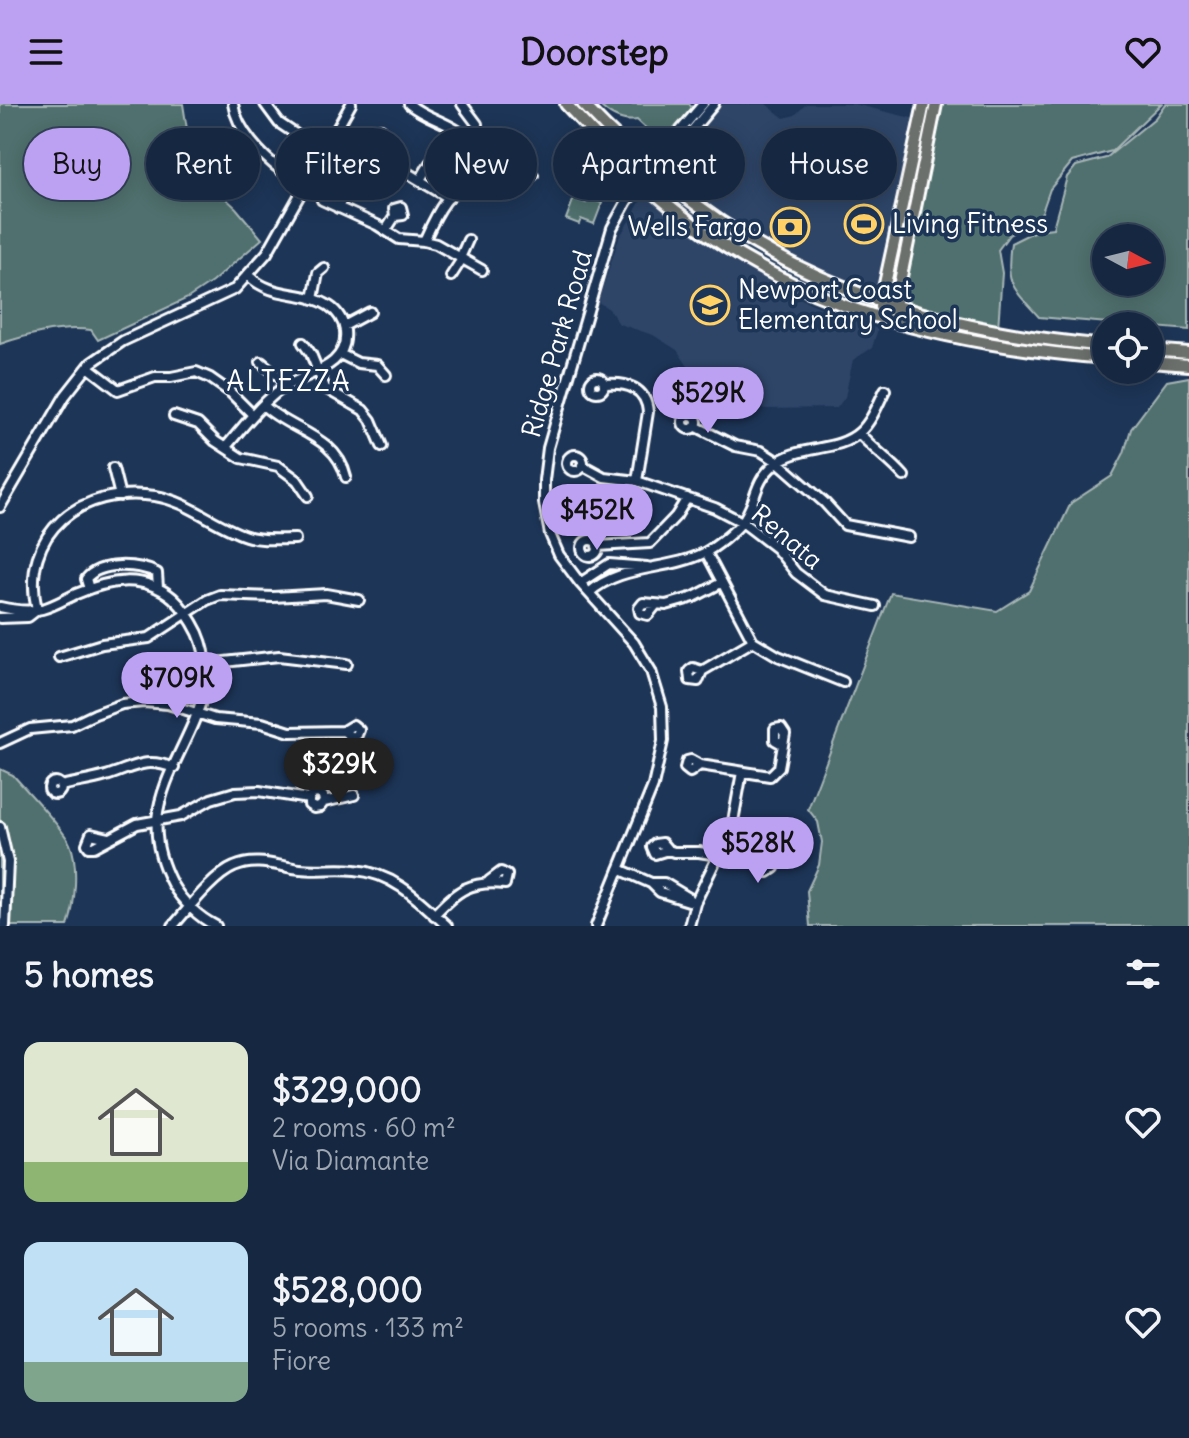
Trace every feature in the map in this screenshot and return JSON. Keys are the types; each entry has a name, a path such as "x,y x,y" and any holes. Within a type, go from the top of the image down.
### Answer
{"main road":[{"path":"566,104 588,128"},
{"path":"583,104 608,128"},
{"path":"877,317 924,104"},
{"path":"892,321 936,104"},
{"path":"663,200 746,260 825,298 877,317 975,343 1092,357"},
{"path":"693,200 751,242 791,265 881,303 996,333 1092,344"},
{"path":"1164,351 1189,353"},
{"path":"1164,363 1189,365"}],"street":[{"path":"233,104 239,122 264,158 276,167"},
{"path":"265,104 286,128"},
{"path":"338,128 351,104"},
{"path":"409,104 453,128"},
{"name":"Ridge Park Road","path":"683,128 703,104"},
{"name":"Ridge Park Road","path":"694,128 714,104"},
{"path":"456,128 465,107"},
{"path":"465,107 477,124"},
{"path":"420,180 425,172"},
{"path":"409,174 425,183"},
{"path":"0,507 65,396 88,367 123,341 235,289 267,253 297,200"},
{"path":"322,200 399,239 424,241 482,270"},
{"path":"338,208 342,200"},
{"path":"424,241 448,200"},
{"name":"Ridge Park Road","path":"596,926 658,771 662,756 663,717 656,686 644,658 559,555 550,534 544,495 546,457 607,238 629,200"},
{"path":"386,230 395,216"},
{"path":"451,276 468,240"},
{"path":"313,299 318,273 324,268"},
{"path":"226,447 253,415 288,384 329,366 340,354 345,339 344,326 332,308 313,299 270,291 249,276"},
{"path":"344,326 370,312"},
{"path":"303,343 330,393 367,415 382,446"},
{"path":"340,354 358,363 377,365 386,375"},
{"path":"261,362 288,384"},
{"path":"88,367 118,390 155,377 196,372 230,392 253,415"},
{"path":"605,384 623,383 636,388 647,401 637,481"},
{"path":"589,593 596,586 615,578 677,564 706,552 742,522 760,478 798,450 833,445 859,433 885,390"},
{"path":"263,405 273,415 328,446 342,462 346,477"},
{"path":"174,416 198,424 215,441 246,460 278,466 297,480 308,496"},
{"path":"695,426 735,446 761,451 778,462 845,525 909,537"},
{"path":"859,433 904,476"},
{"name":"Renata","path":"582,465 604,477 637,481 715,508 742,522 776,548 796,573 825,595 875,606"},
{"path":"113,468 120,496"},
{"path":"37,610 35,567 41,546 52,528 74,510 120,496 163,498 248,536 295,539"},
{"path":"597,546 650,543 676,516 687,498"},
{"path":"706,552 753,641 778,656 843,682"},
{"path":"580,583 609,564 627,563 652,568"},
{"path":"609,564 615,578"},
{"path":"89,589 86,579 89,574 108,568 128,567 157,573 158,588"},
{"path":"0,624 28,617 37,610 89,589 121,580 158,588 186,613 201,642 206,664 205,691 163,795 157,820 159,845 164,867 176,889 191,907 216,926"},
{"path":"656,605 694,597 721,583"},
{"path":"59,657 102,644 149,638 213,597 229,594 273,597 326,594 359,600"},
{"path":"0,607 37,610"},
{"path":"0,618 14,619"},
{"path":"702,671 753,641"},
{"path":"206,664 279,656 347,664"},
{"path":"0,743 30,729 72,725 133,702 168,704 197,715 225,721 251,721 290,732 343,731"},
{"path":"700,765 766,776 774,774 779,767 782,744"},
{"path":"61,786 105,776 141,763 158,763 174,768"},
{"path":"689,926 695,903 732,827 742,772"},
{"path":"109,838 137,824 181,816 211,799 235,792 259,791 309,799 309,805 314,808 324,802 354,795"},
{"path":"0,827 8,862 5,926"},
{"path":"668,850 761,862"},
{"path":"173,926 224,871 240,864 257,862 306,870 356,870 378,874 408,891 447,926"},
{"path":"619,869 651,883 660,892 669,890 695,903"},
{"path":"434,915 462,890 489,881"}],"shaded area":[{"path":"717,104 766,104 784,118 795,115 806,104 854,104 916,119 875,296 713,218 694,200 745,200 745,128 697,128"},
{"name":"Newport Coast Elementary School","path":"641,200 653,200 686,228 797,297 878,329 872,348 853,360 845,397 837,408 765,409 734,399 717,382 689,368 677,350 653,335 619,324 609,309 598,302 619,238"}],"green space":[{"path":"0,104 183,104 187,128 146,128 146,200 227,200 262,239 212,282 188,298 98,340 91,330 68,329 34,334 0,344"},
{"path":"598,104 689,104 693,109 677,128 646,128 637,120 626,120"},
{"path":"941,104 1161,104 1112,151 1072,162 1050,189 1042,212 1009,235 998,250 1002,273 998,328 901,302"},
{"path":"1165,104 1189,104 1189,330 1164,328 1164,312 1092,312 1092,322 1039,317 1013,284 1009,268 1011,243 1037,230 1053,228 1067,177 1076,166 1106,158 1155,118"},
{"path":"573,200 602,203 594,224 581,219 579,224 566,219"},
{"path":"1189,377 1189,926 810,926 807,891 819,865 822,842 818,822 808,809 891,593 997,611 1029,591 1071,503 1112,476 1124,453 1131,429 1167,381"},
{"path":"0,769 13,775 70,844 75,885 68,926 0,926"}],"place":[{"name":"Living Fitness","path":"864,224"},
{"name":"Wells Fargo","path":"790,227"},
{"name":"Newport Coast Elementary School","path":"710,305"}],"district":[{"name":"ALTEZZA","path":"289,381"}]}
